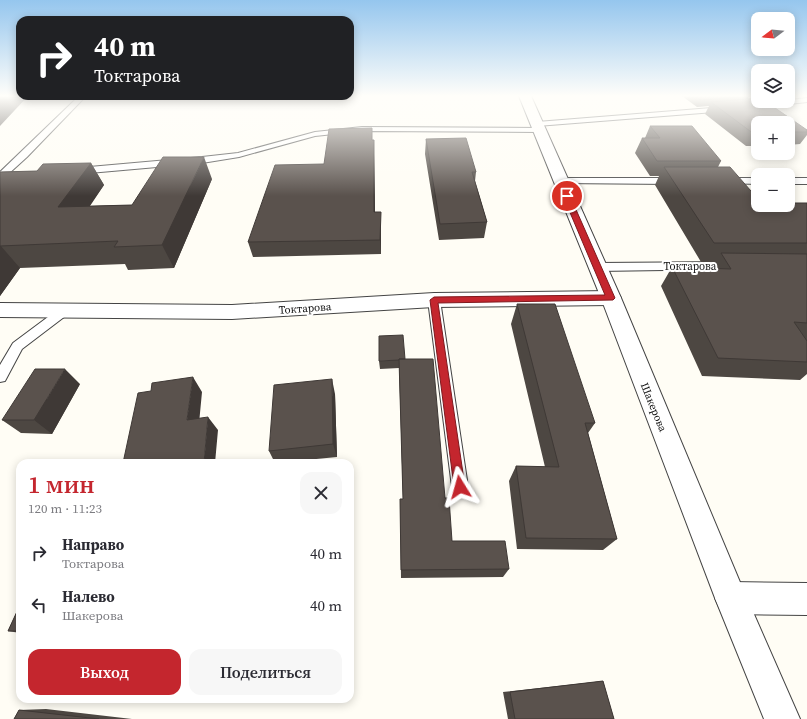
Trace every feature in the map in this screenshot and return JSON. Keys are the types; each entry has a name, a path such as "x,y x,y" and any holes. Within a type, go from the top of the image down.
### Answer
{"street":[{"name":"Шакерова","path":"540,130 560,181 611,298 731,598 782,719"},
{"name":"Токтарова","path":"0,310 232,312 434,300 611,298"},
{"path":"731,598 807,599"}],"lane":[{"path":"1,175 49,130"},
{"path":"67,172 202,160 239,155 315,134 351,130"},
{"path":"1,175 17,174"},
{"path":"560,181 679,181"},
{"path":"718,181 751,181"},
{"path":"795,182 807,182"},
{"name":"Токтарова","path":"597,267 740,266"},
{"path":"434,300 460,487"},
{"path":"0,377 18,346 64,311"}],"building":[{"path":"329,130 372,130 372,140 374,140 374,212 381,212 380,240 248,242 275,165 324,164"},
{"path":"653,130 695,130 721,161 657,161 642,138 660,138"},
{"path":"795,130 806,130 807,132 795,132"},
{"path":"466,138 476,172 472,172 487,222 440,224 426,139"},
{"path":"163,157 204,157 162,245 114,247 118,241 0,246 0,172 37,171 43,164 91,163 58,207 132,205"},
{"path":"664,167 730,167 751,191 751,212 795,212 795,203 807,203 807,243 714,243"},
{"path":"721,253 807,254 807,323 794,322 807,341 807,362 718,358 672,267 731,269"},
{"path":"517,304 555,304 595,423 585,423 617,539 526,538 516,466 559,467"},
{"path":"403,335 405,359 379,361 379,336"},
{"path":"399,359 433,359 445,498 449,498 452,541 505,541 509,569 401,570 400,499 403,499"},
{"path":"35,369 65,369 34,420 2,420"},
{"path":"193,377 187,420 208,417 204,459 124,459 138,393 151,391 152,383"},
{"path":"332,379 333,444 269,451 274,385"},
{"path":"16,614 16,631 8,631"},
{"path":"603,681 614,719 515,719 510,692"},
{"path":"19,710 99,719 14,719"}],"route":[{"path":"460,487 434,300 611,298 567,196"}]}
